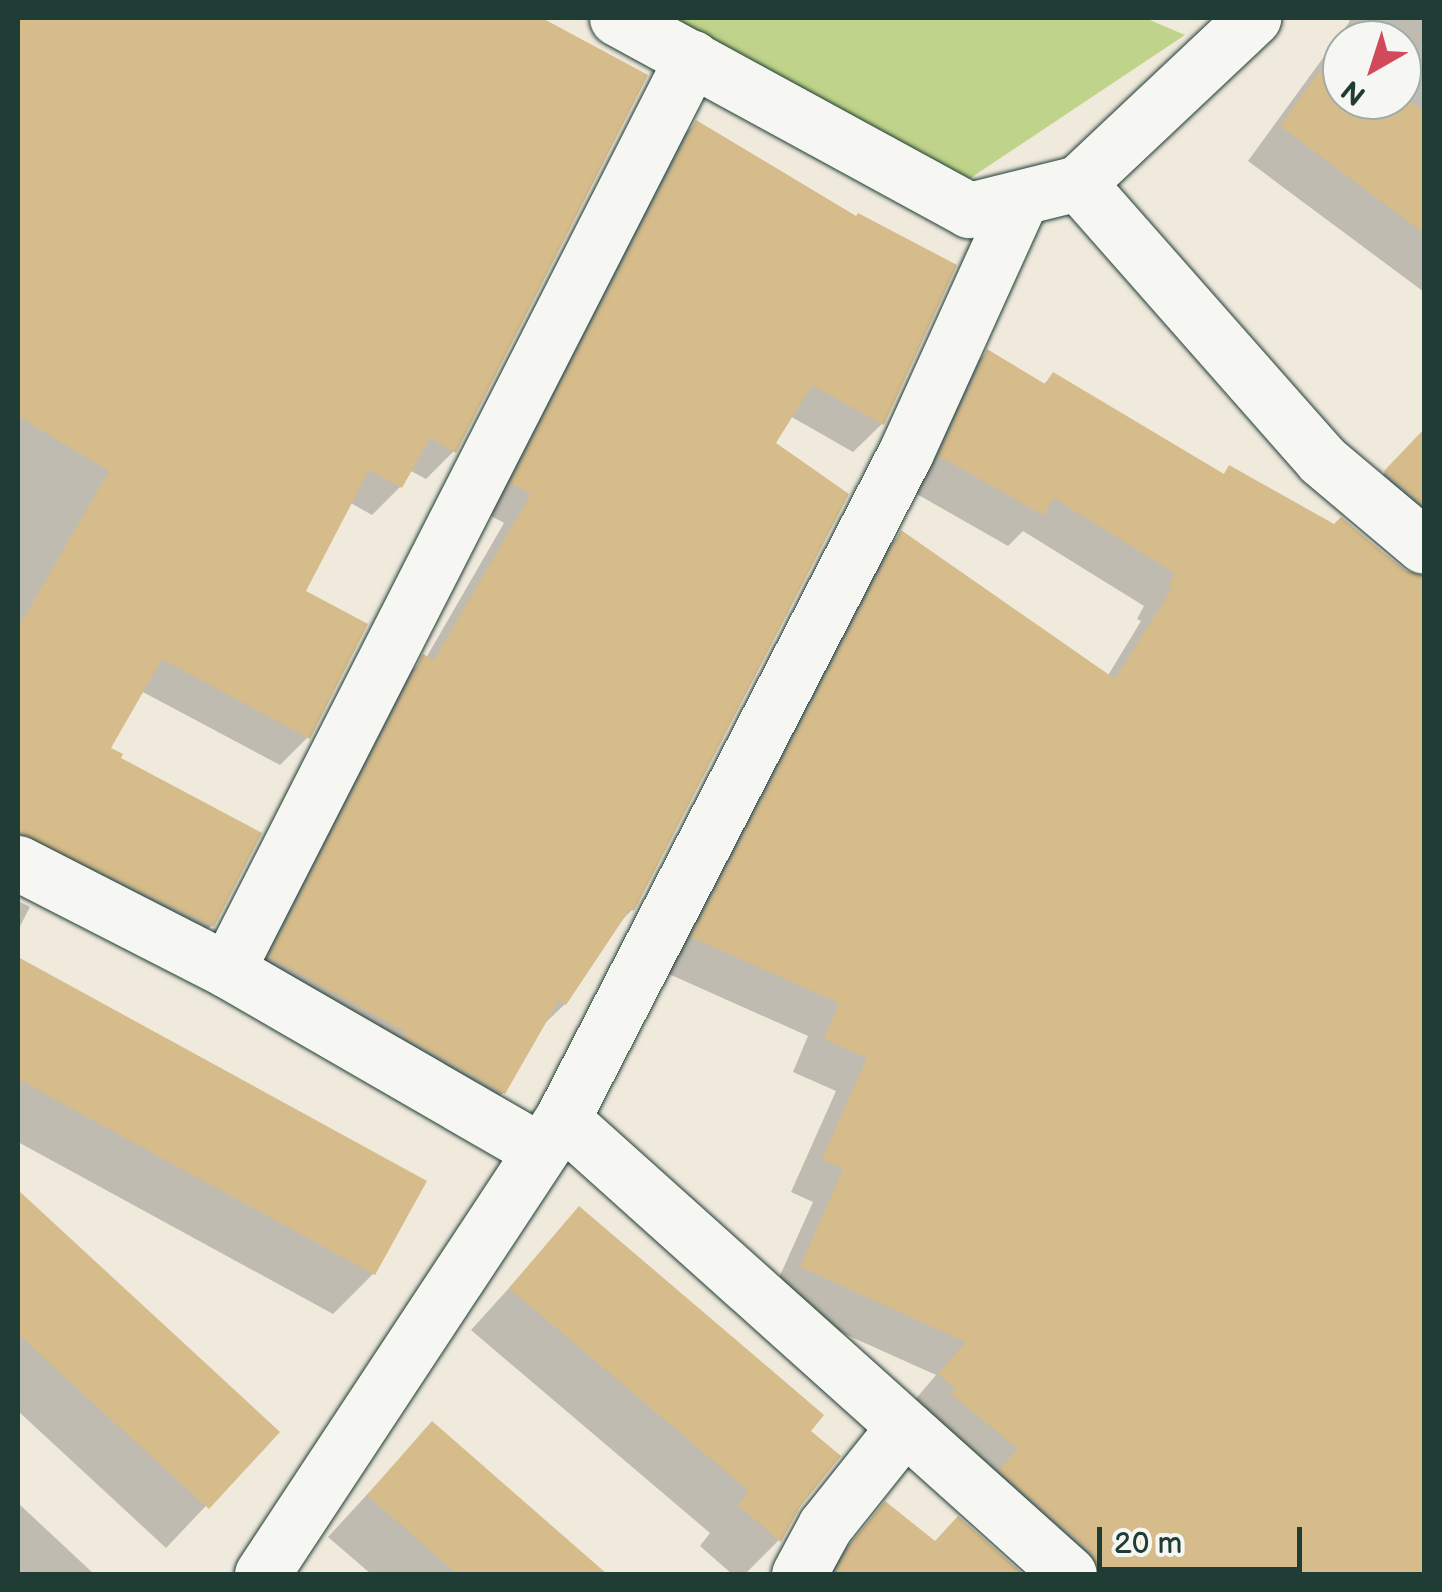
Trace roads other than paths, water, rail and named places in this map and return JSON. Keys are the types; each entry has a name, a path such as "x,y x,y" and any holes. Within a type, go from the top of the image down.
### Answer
{"street":[{"path":"617,18 969,210 1078,183 1253,18"},
{"path":"227,970 692,58"},
{"path":"1078,183 1322,460 1424,546"},
{"path":"262,1574 551,1135 906,452 1020,200"},
{"path":"18,863 551,1135 904,1426 1069,1574"},
{"path":"800,1574 825,1526 904,1426"}]}
